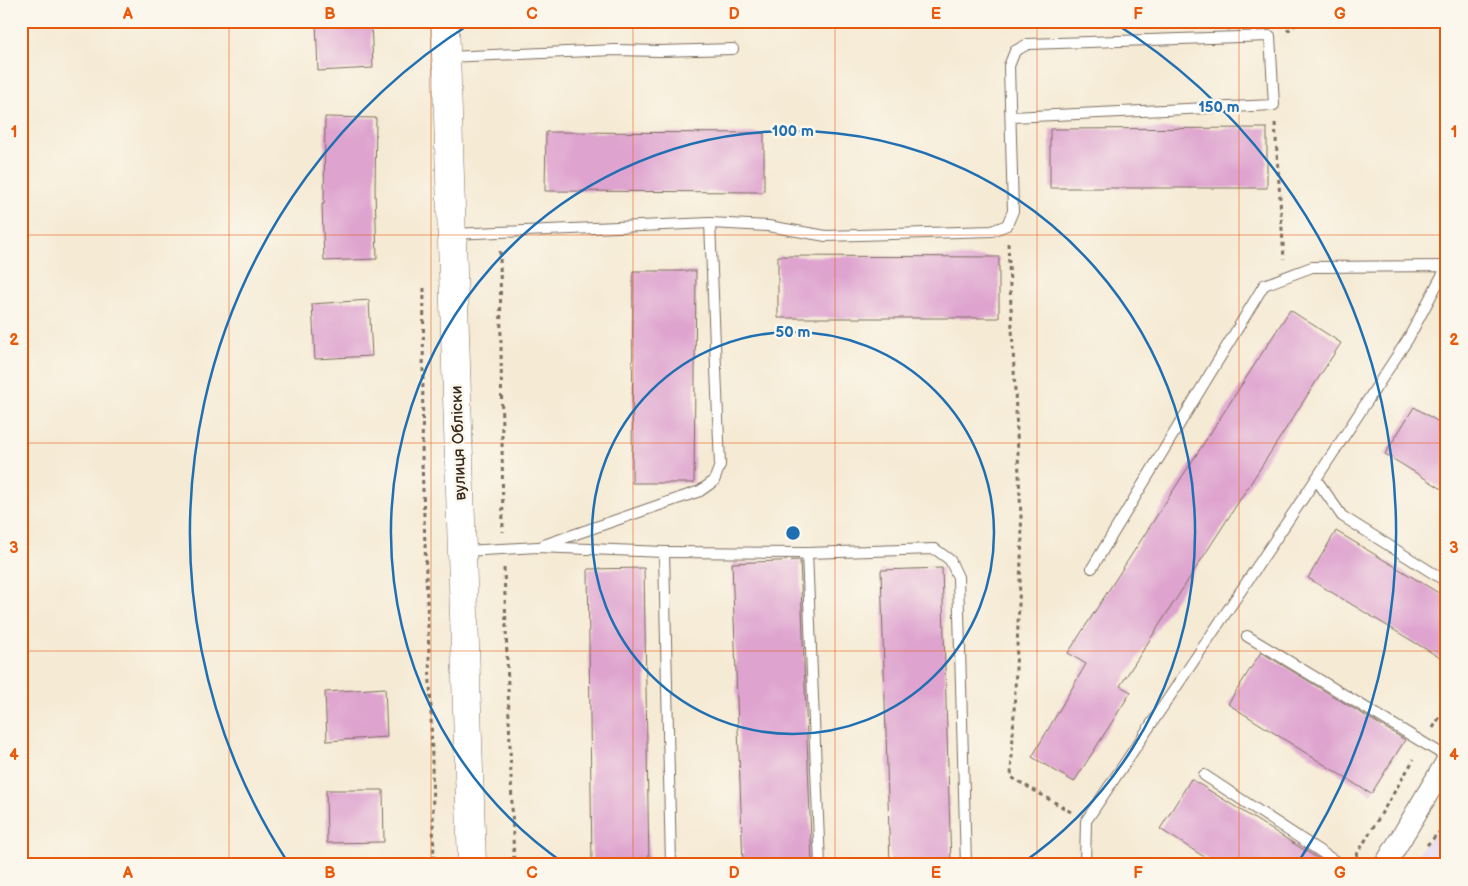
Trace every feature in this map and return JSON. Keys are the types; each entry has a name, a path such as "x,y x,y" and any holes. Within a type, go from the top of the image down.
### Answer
{"main road":[{"name":"вулиця Обліски","path":"445,21 472,865"}],"street":[{"path":"1385,865 1447,761"}],"lane":[{"path":"453,234 710,223 768,226 826,236 992,231 1007,225 1013,211 1009,66 1015,51 1028,44 1270,36 1274,105 1011,117"},
{"path":"446,57 614,50 733,49"},
{"path":"538,547 700,492 714,481 720,465 710,223"},
{"path":"1084,865 1086,822 1408,339 1447,266 1312,267 1264,285 1092,568"},
{"path":"1316,479 1342,516 1447,582"},
{"path":"462,551 538,547 664,552 807,553 934,550 950,560 958,577 966,865"},
{"path":"664,552 671,865"},
{"path":"807,553 820,865"},
{"path":"1247,636 1447,756"},
{"path":"1204,775 1341,865"}],"path":[{"path":"1274,105 1286,277"},
{"path":"1007,225 1022,538 1011,777 1086,822"},
{"path":"424,279 422,462 431,711 434,865"},
{"path":"1355,857 1447,705"}],"shaded area":[{"path":"1447,816 1447,865 1409,865"}],"building":[{"path":"371,21 373,68 318,71 316,22"},
{"path":"325,117 376,118 375,190 377,259 324,261 322,204 324,204"},
{"path":"1267,128 1267,188 1050,188 1050,129"},
{"path":"546,132 764,133 764,192 545,191"},
{"path":"778,256 999,257 999,318 778,318"},
{"path":"633,271 696,271 694,483 632,483"},
{"path":"369,300 372,356 315,359 312,304"},
{"path":"1290,310 1341,343 1120,686 1131,692 1074,782 1032,757 1086,664 1068,653"},
{"path":"1414,407 1447,427 1447,492 1385,454"},
{"path":"1336,531 1447,598 1447,662 1308,578"},
{"path":"800,560 812,865 743,865 732,563"},
{"path":"644,568 649,865 592,865 588,569"},
{"path":"942,568 951,865 890,865 881,570"},
{"path":"1261,652 1405,740 1371,794 1228,704"},
{"path":"385,688 387,737 327,741 325,692"},
{"path":"1191,779 1328,865 1217,865 1160,829"},
{"path":"326,790 383,790 384,842 327,843"}]}
